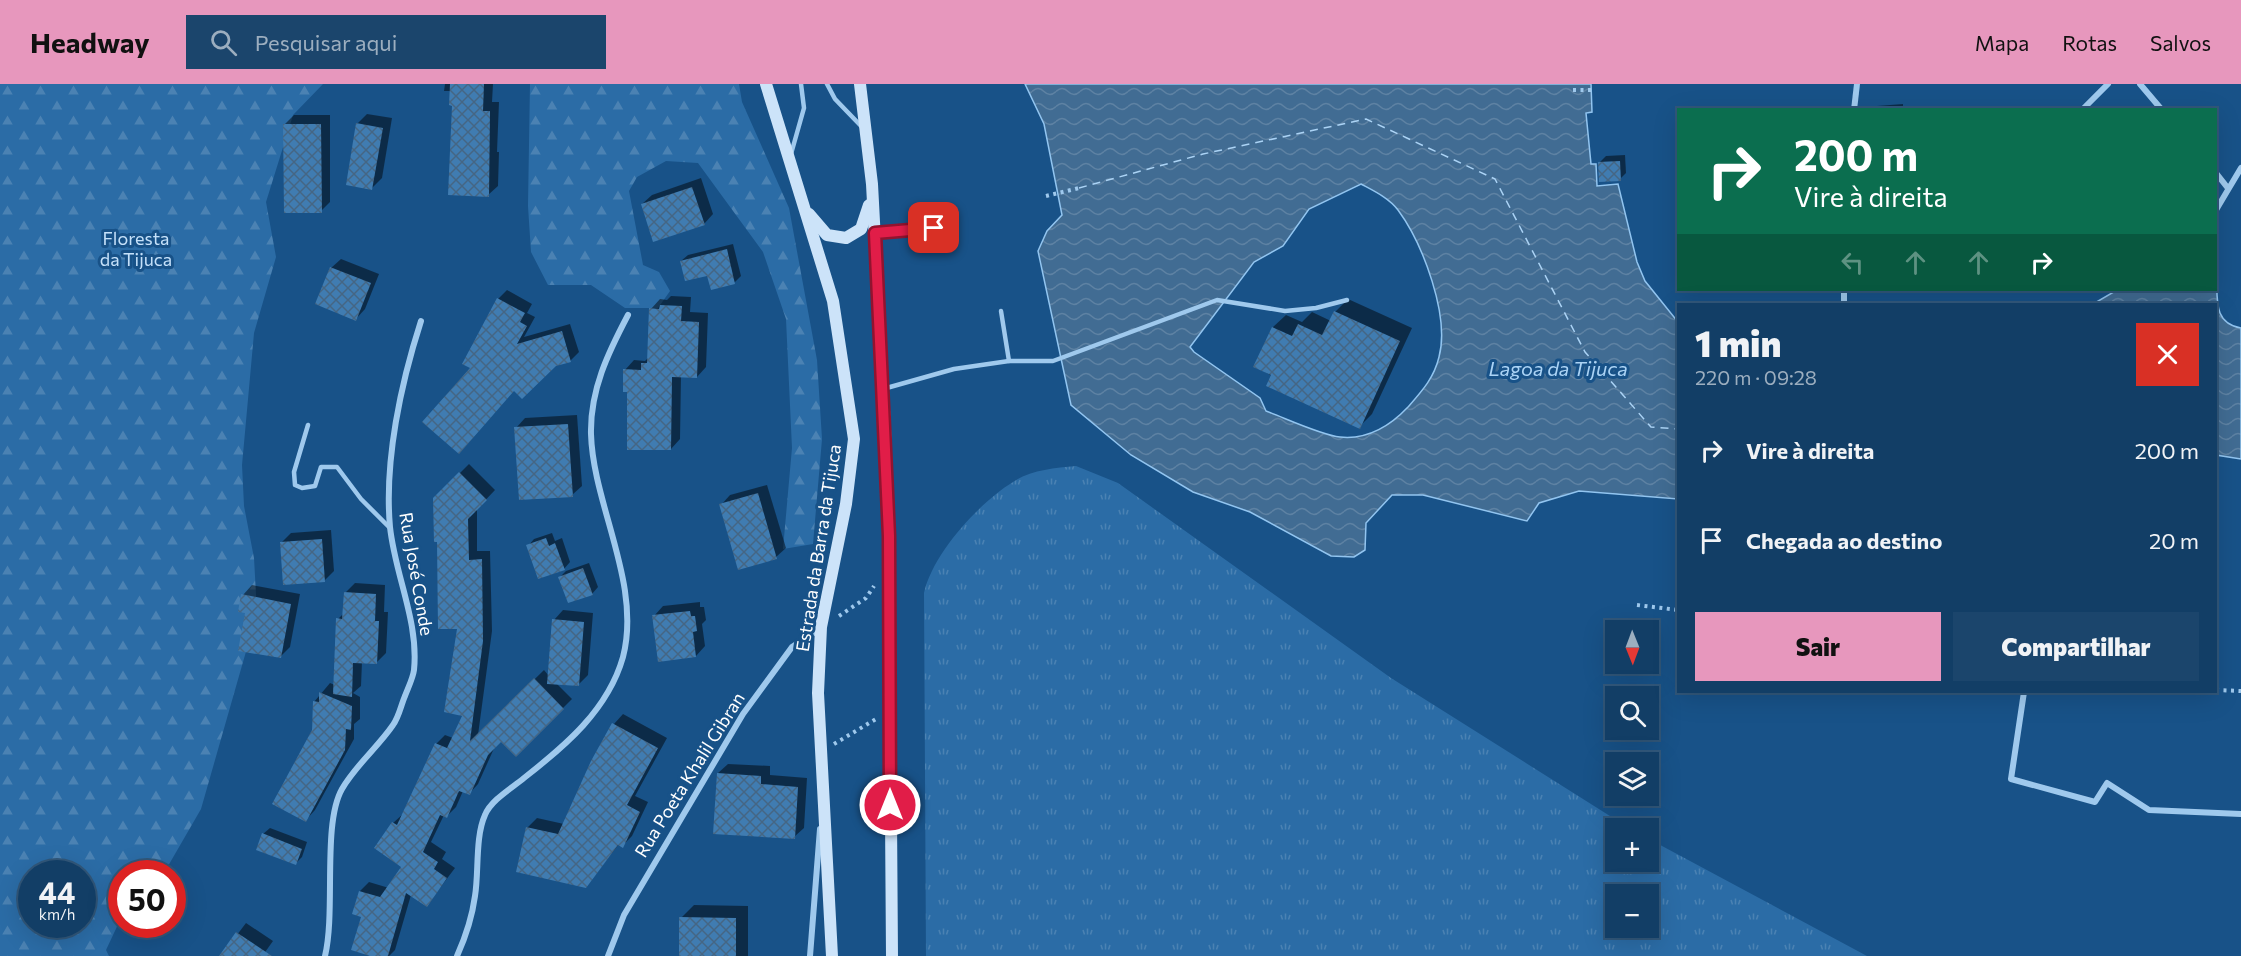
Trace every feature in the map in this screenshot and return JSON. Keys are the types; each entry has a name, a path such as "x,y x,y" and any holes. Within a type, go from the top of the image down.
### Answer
{"main road":[{"name":"Estrada da Barra da Tijuca","path":"766,84 833,301 854,439 846,504 821,627 818,693 832,956"},
{"path":"860,84 872,184 890,567 892,956"},
{"path":"804,206 827,234 846,238 857,233 864,222 872,184"}],"street":[{"path":"1854,108 1857,84"},
{"path":"2084,108 2108,84"},
{"path":"2140,84 2160,108"},
{"path":"2217,208 2241,168"},
{"path":"2217,174 2227,188"},
{"path":"457,956 469,929 485,814 499,798 564,746 593,714 612,684 623,657 626,629 624,584 598,476 591,436 596,388 605,358 628,315"},
{"name":"Rua José Conde","path":"325,956 331,906 335,812 341,790 394,723 414,672 413,625 399,584 390,528 389,501 395,434 407,365 421,321"},
{"name":"Rua Poeta Khalil Gibran","path":"608,956 624,915 743,714 792,647 821,627"},
{"path":"2025,693 2011,778 2095,802 2106,783 2149,810 2241,814"},
{"path":"810,956 811,910 824,792"}],"lane":[{"path":"790,157 804,108 801,84"},
{"path":"827,84 835,99 864,129"},
{"path":"875,233 934,228"},
{"path":"883,389 954,369 1010,361 1053,361 1222,299 1285,311 1316,308 1347,300"},
{"path":"1001,311 1010,361"},
{"path":"308,425 294,472 295,485 302,488 315,486 321,467 337,467 361,499 390,528"}],"path":[{"path":"1573,90 1591,90"},
{"path":"1046,196 1079,188"},
{"path":"821,627 866,598 890,567"},
{"path":"1637,604 1677,610"},
{"path":"2217,690 2241,691"},
{"path":"830,746 878,718"}],"green space":[{"name":"Floresta da Tijuca","path":"0,84 323,84 293,115 266,202 276,257 254,333 242,465 244,506 254,558 257,613 201,809 172,860 108,860 108,938 112,938 106,950 109,956 0,956"},
{"path":"530,84 739,84 742,102 789,208 817,360 822,439 813,544 783,549 792,448 786,319 763,252 698,163 666,161 637,177 629,191 643,265 659,272 670,291 658,308 625,308 591,285 548,285 531,252 528,206"},
{"path":"1076,466 1118,483 1391,678 1613,818 1605,818 1605,872 1659,872 1659,844 1867,956 926,956 924,593 937,562 959,530 972,516 1000,491 1020,478 1043,470"}],"water":[{"name":"Lagoa da Tijuca","path":"1025,84 1591,84 1592,112 1586,113 1591,164 1596,164 1597,186 1618,184 1637,262 1645,281 1677,321 1677,499 1579,491 1539,503 1527,521 1423,495 1392,495 1366,523 1365,550 1354,557 1331,556 1250,512 1193,492 1131,455 1071,405 1038,251 1047,231 1062,215 1044,124","holes":["1361,184 1381,195 1398,210 1425,261 1441,322 1439,357 1431,378 1418,395 1401,414 1386,426 1360,436 1332,436 1266,411 1260,398 1190,347 1254,262 1283,246 1309,209"]},
{"path":"2115,291 2217,291 2220,314 2231,325 2241,328 2241,459 2217,455 2217,303 2095,303"}],"building":[{"path":"450,84 484,84 483,111 490,111 489,197 448,195 452,106 449,105"},
{"path":"356,123 383,128 372,190 346,185"},
{"path":"283,124 321,124 322,213 284,213"},
{"path":"1620,161 1621,181 1599,182 1598,162"},
{"path":"692,187 705,225 653,242 641,204"},
{"path":"727,249 735,284 711,290 707,276 685,281 680,261"},
{"path":"330,267 371,283 356,321 315,304"},
{"path":"497,298 525,313 520,322 527,326 517,344 562,331 571,362 556,366 522,399 514,391 459,454 422,422 470,368 462,364"},
{"path":"660,305 682,306 681,321 699,322 697,378 672,377 671,450 627,450 627,392 623,392 623,369 641,370 641,363 647,363 649,308 659,309"},
{"path":"1334,311 1400,341 1360,429 1266,386 1271,375 1253,367 1272,327 1292,336 1298,324 1322,335"},
{"path":"568,424 573,497 519,500 514,427"},
{"path":"459,472 487,500 468,519 469,560 482,559 483,641 470,741 534,678 564,709 516,757 501,742 488,755 470,795 459,791 447,818 440,815 423,852 438,862 434,869 447,878 427,907 406,893 388,956 370,956 351,950 361,917 352,914 359,891 380,897 401,867 374,848 392,822 397,825 435,743 447,748 462,716 444,712 457,629 438,629 437,542 434,542 433,498"},
{"path":"758,493 777,559 738,570 719,504"},
{"path":"546,538 549,546 555,543 565,570 538,579 526,545"},
{"path":"322,539 325,582 283,585 280,542"},
{"path":"583,568 593,595 568,603 558,577"},
{"path":"344,592 376,594 375,621 379,621 377,664 353,663 352,697 333,694 336,618 342,619"},
{"path":"241,594 291,604 281,658 238,651 245,613 238,612"},
{"path":"690,611 691,616 695,616 697,631 693,632 696,657 658,662 652,615"},
{"path":"552,619 584,622 579,686 547,684"},
{"path":"319,692 352,706 351,730 346,729 345,750 306,822 272,804 312,730 313,701 319,702"},
{"path":"612,723 658,748 627,805 640,812 623,848 618,845 586,888 516,872 526,827 558,834 591,761"},
{"path":"717,773 761,776 761,784 798,787 795,839 713,834"},
{"path":"262,833 302,849 296,865 256,850"},
{"path":"679,917 736,918 736,956 679,956"},
{"path":"236,932 272,956 219,956"}],"ferry route":[{"path":"1079,188 1203,154 1366,119 1495,179 1585,352 1651,427 1677,429"}],"route":[{"path":"890,805 889,536 875,233 934,228"}]}
